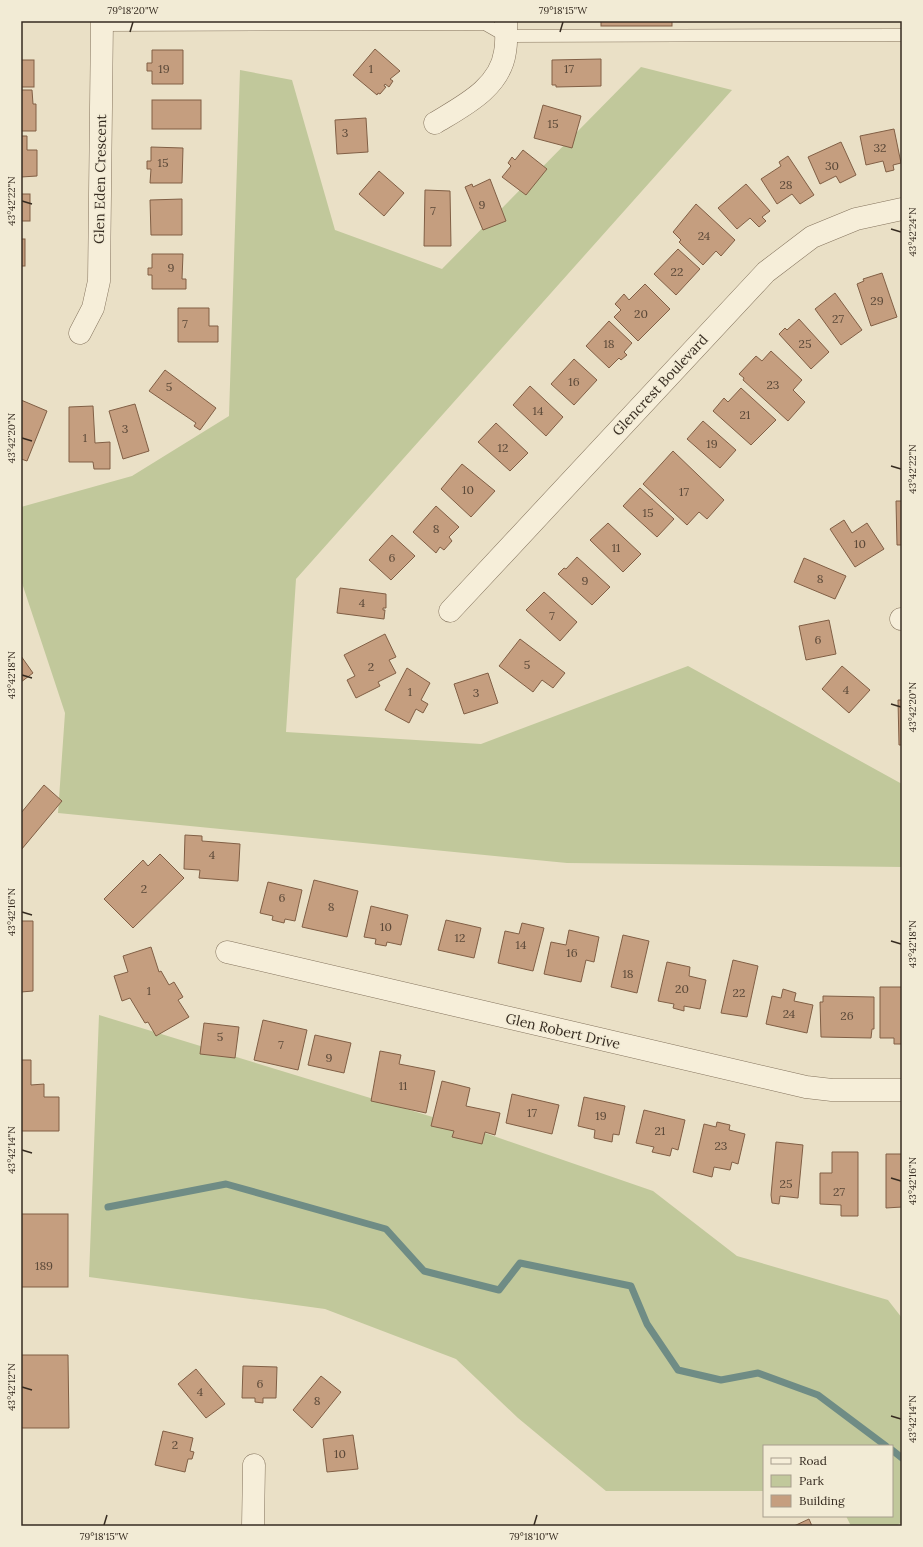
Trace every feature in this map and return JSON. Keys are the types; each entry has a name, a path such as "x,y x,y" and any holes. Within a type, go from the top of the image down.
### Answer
{"street":[{"name":"Glen Eden Crescent","path":"80,333 92,308 99,281 102,23"},
{"path":"435,123 468,103 488,86 500,68 505,53 506,28"},
{"name":"Glencrest Boulevard","path":"450,611 766,272 795,249 819,234 856,219 902,209"},
{"name":"Glen Robert Drive","path":"227,952 806,1087 832,1090 902,1090"},
{"path":"253,1526 254,1465"}],"lane":[{"path":"102,23 485,24 506,28 902,35"}],"green space":[{"path":"641,67 732,90 296,579 286,732 481,744 688,666 902,784 902,867 567,863 58,813 65,713 21,580 21,507 132,476 229,416 240,70 292,80 335,230 442,269"},
{"path":"99,1015 485,1133 653,1191 737,1256 888,1300 902,1318 902,1522 896,1526 851,1526 846,1517 893,1517 893,1445 763,1445 763,1491 606,1491 518,1418 456,1359 325,1309 89,1277"}],"building":[{"path":"601,21 672,21 672,26 601,26"},
{"path":"375,49 400,71 390,79 393,81 389,87 385,84 384,86 386,87 380,94 378,93 377,95 353,75"},
{"path":"152,50 183,50 183,84 152,84 152,71 147,71 147,63 152,63"},
{"path":"601,59 601,86 556,87 556,85 552,85 552,60"},
{"path":"21,60 34,60 34,87 21,87"},
{"path":"21,90 32,90 33,104 36,104 36,131 21,131"},
{"path":"152,100 201,100 201,129 152,129"},
{"path":"543,105 581,116 572,148 534,138"},
{"path":"366,118 368,152 337,154 335,120"},
{"path":"894,129 901,163 893,165 894,170 886,172 883,161 866,165 860,136"},
{"path":"21,136 27,136 27,150 37,150 37,176 21,177"},
{"path":"841,142 856,175 840,183 836,176 820,184 808,157"},
{"path":"151,147 183,148 182,183 150,183 151,169 147,169 147,161 151,161"},
{"path":"523,150 547,169 526,195 502,177 511,166 508,163 512,157 515,160"},
{"path":"788,156 814,195 800,204 792,194 777,204 761,179 781,166 779,162"},
{"path":"379,171 404,193 384,216 359,194"},
{"path":"490,179 506,221 483,230 465,187 472,184 473,187"},
{"path":"746,184 770,211 762,217 766,221 759,227 750,218 737,229 718,208"},
{"path":"425,190 450,191 451,246 424,246"},
{"path":"21,194 30,194 30,221 21,221"},
{"path":"182,199 182,235 151,235 150,200"},
{"path":"696,204 735,240 721,256 716,251 703,265 679,242 681,240 673,232"},
{"path":"21,239 25,239 25,266 21,266"},
{"path":"678,249 700,269 676,295 654,274"},
{"path":"152,254 183,254 182,279 186,279 186,289 152,289 152,275 148,275 148,268 152,268"},
{"path":"882,273 897,317 871,326 857,284 864,281 863,279"},
{"path":"645,284 670,309 638,341 614,317 621,310 615,304 624,294 629,300"},
{"path":"835,293 862,330 841,345 815,309"},
{"path":"178,308 209,308 209,326 218,326 218,342 178,342"},
{"path":"799,319 829,352 811,369 779,334 785,328 787,330"},
{"path":"609,321 632,343 624,352 627,355 621,360 619,358 609,368 586,346"},
{"path":"771,351 802,380 793,390 805,402 788,421 743,380 744,378 739,374 756,356 762,361"},
{"path":"574,359 597,380 574,405 551,384"},
{"path":"165,370 216,408 200,430 194,426 196,423 149,391"},
{"path":"530,386 563,417 546,436 513,405"},
{"path":"741,388 776,420 751,445 713,411 724,398 728,402"},
{"path":"21,400 47,411 27,461 21,459"},
{"path":"135,404 149,451 123,459 109,411"},
{"path":"93,406 95,443 110,442 110,469 94,469 93,462 69,462 69,407"},
{"path":"703,421 736,450 720,468 687,439"},
{"path":"496,423 528,453 510,471 478,442"},
{"path":"673,451 724,500 707,519 699,512 687,525 643,484"},
{"path":"462,464 495,491 471,517 441,489"},
{"path":"640,488 674,519 657,537 623,506"},
{"path":"896,501 902,501 902,545 897,545"},
{"path":"436,506 459,527 449,537 452,541 444,550 440,547 436,553 413,532"},
{"path":"844,520 852,533 867,523 884,549 855,567 830,529"},
{"path":"608,523 641,554 623,572 590,540"},
{"path":"392,535 415,556 391,580 369,560"},
{"path":"577,557 610,587 592,605 558,574 564,568 566,569"},
{"path":"804,558 846,576 835,599 794,582"},
{"path":"340,588 386,594 386,608 383,608 383,610 385,610 384,619 337,613"},
{"path":"544,592 577,622 560,641 526,610"},
{"path":"829,620 836,654 806,660 799,626"},
{"path":"385,634 396,657 389,660 396,673 378,682 380,686 356,698 347,680 355,676 344,655"},
{"path":"520,639 565,673 553,688 542,680 533,692 499,666"},
{"path":"21,656 33,673 21,682"},
{"path":"842,666 870,690 849,713 822,689"},
{"path":"407,668 430,683 421,700 428,704 423,713 416,709 409,723 385,710"},
{"path":"488,673 498,703 464,714 454,684"},
{"path":"898,700 902,700 902,745 899,745"},
{"path":"44,785 62,801 21,850 21,813"},
{"path":"185,835 202,836 202,841 240,844 238,881 199,878 200,870 184,869"},
{"path":"160,854 184,878 133,928 104,899 143,860 148,866"},
{"path":"314,880 358,891 347,937 302,927"},
{"path":"268,882 302,890 295,921 285,919 284,923 272,920 273,916 260,913"},
{"path":"371,906 408,915 401,945 387,942 386,946 375,944 376,939 364,937"},
{"path":"446,920 481,928 474,958 438,950"},
{"path":"21,921 33,921 33,991 21,992"},
{"path":"522,923 544,928 533,971 498,963 505,931 519,934"},
{"path":"569,930 599,937 594,962 586,960 581,982 544,974 551,942 566,945"},
{"path":"623,935 649,941 637,993 611,987"},
{"path":"151,947 159,972 161,971 169,985 174,982 183,997 178,1000 189,1017 156,1036 148,1022 145,1023 130,998 122,1001 114,976 128,972 123,956"},
{"path":"733,960 758,966 747,1017 721,1013"},
{"path":"667,962 690,967 689,976 706,980 700,1009 684,1006 684,1011 673,1008 674,1004 658,1001"},
{"path":"880,987 902,987 902,1044 894,1044 894,1038 880,1038"},
{"path":"783,989 796,993 794,1001 813,1005 807,1033 766,1024 772,996 781,998"},
{"path":"823,996 874,997 874,1029 872,1029 871,1038 821,1037 820,1002 823,1002"},
{"path":"263,1020 307,1030 298,1070 254,1060"},
{"path":"204,1023 239,1027 235,1058 200,1054"},
{"path":"315,1035 351,1043 344,1073 308,1065"},
{"path":"380,1051 401,1055 399,1064 435,1071 426,1113 371,1101"},
{"path":"21,1060 31,1060 31,1085 44,1084 44,1097 59,1097 59,1131 21,1131"},
{"path":"442,1081 470,1088 466,1106 500,1113 495,1135 485,1132 482,1144 452,1137 454,1131 431,1126"},
{"path":"512,1094 559,1105 552,1134 506,1123"},
{"path":"584,1097 625,1106 619,1135 613,1134 612,1142 594,1138 595,1130 578,1126"},
{"path":"644,1110 685,1120 678,1150 672,1148 670,1156 652,1152 654,1147 636,1143"},
{"path":"717,1122 730,1125 729,1130 745,1134 738,1164 732,1162 730,1170 714,1167 712,1177 693,1172 704,1124 716,1127"},
{"path":"776,1142 803,1145 798,1198 780,1196 779,1204 772,1203 771,1195"},
{"path":"832,1152 858,1152 858,1216 841,1216 841,1205 820,1204 820,1173 832,1173"},
{"path":"886,1154 902,1154 902,1207 886,1208"},
{"path":"21,1214 68,1214 68,1287 21,1287"},
{"path":"21,1355 68,1355 69,1428 21,1428"},
{"path":"243,1366 277,1367 276,1398 263,1398 263,1403 255,1402 255,1398 242,1398"},
{"path":"196,1369 225,1404 206,1418 178,1384"},
{"path":"321,1376 341,1392 312,1428 293,1410"},
{"path":"163,1431 193,1438 190,1451 194,1452 192,1459 188,1459 185,1472 155,1465"},
{"path":"353,1435 358,1469 327,1472 323,1439"},
{"path":"809,1519 812,1526 794,1526"}],"waterway":[{"path":"108,1207 226,1184 386,1229 424,1271 499,1290 520,1263 631,1286 647,1324 678,1370 721,1380 758,1373 818,1395 885,1445"},
{"path":"893,1451 902,1458"}]}
